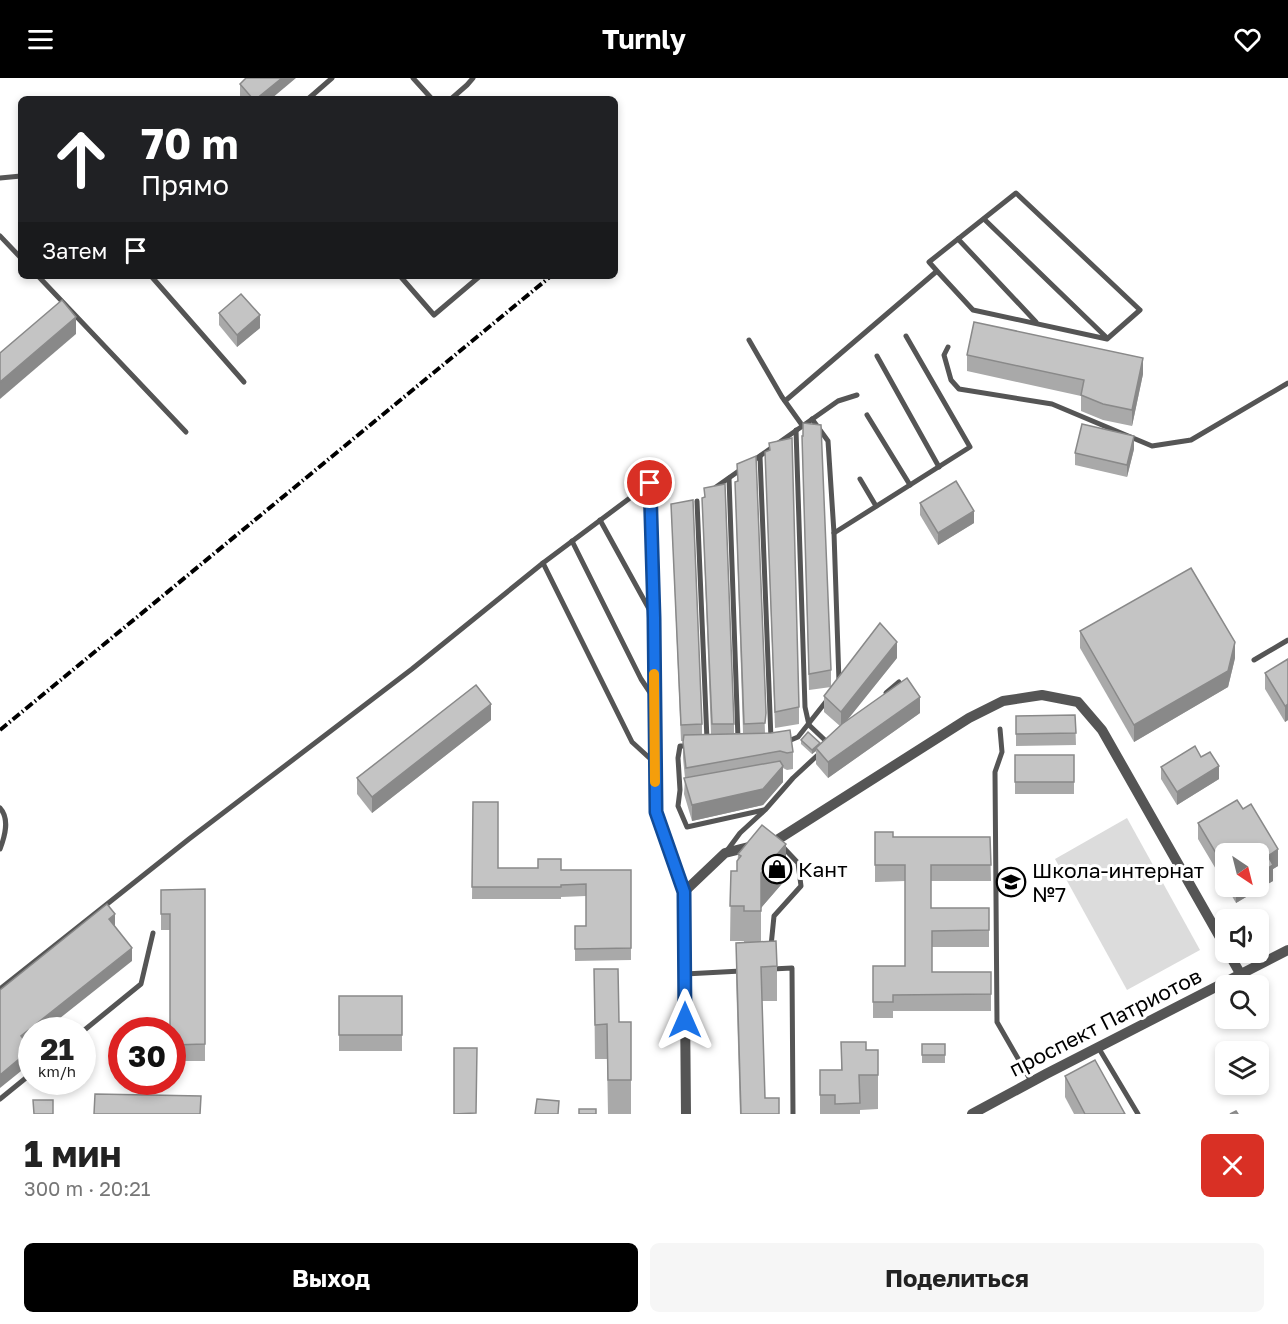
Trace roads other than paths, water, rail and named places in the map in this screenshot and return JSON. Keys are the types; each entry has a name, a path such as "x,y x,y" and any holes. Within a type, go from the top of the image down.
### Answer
{"street":[{"path":"686,1114 684,892 725,853 777,840 969,718 1003,701 1042,695 1078,702 1102,730 1215,929"},
{"name":"проспект Патриотов","path":"1241,975 1288,950"},
{"path":"1234,963 1241,975"},
{"name":"проспект Патриотов","path":"972,1114 1031,1081 1215,988"}],"lane":[{"path":"312,96 333,78"},
{"path":"413,78 429,96"},
{"path":"455,96 468,85 472,78"},
{"path":"0,178 18,176"},
{"path":"1016,193 1140,310 1107,339 973,310 929,262 1016,193"},
{"path":"984,219 1107,339"},
{"path":"0,236 18,255"},
{"path":"958,239 1037,324"},
{"path":"785,401 937,271"},
{"path":"41,279 186,432"},
{"path":"154,279 244,382"},
{"path":"403,279 434,315 476,279"},
{"path":"834,533 970,447 906,336"},
{"path":"749,340 802,426"},
{"path":"948,347 944,355 951,380 959,388 1052,404 1152,446 1191,440 1288,383"},
{"path":"877,356 939,467"},
{"path":"713,490 838,400 856,395"},
{"path":"867,415 910,485"},
{"path":"812,419 828,441 834,533 839,684 846,676"},
{"path":"796,430 806,707 809,725 830,745"},
{"path":"760,456 771,744"},
{"path":"728,744 739,744 729,478"},
{"path":"860,479 876,506"},
{"path":"0,989 180,846 412,669 543,563 650,483 656,812 684,892"},
{"path":"690,506 705,496"},
{"path":"697,501 707,745 680,746 678,806 687,827 765,810"},
{"path":"600,520 654,618"},
{"path":"572,541 641,679 654,698"},
{"path":"543,563 632,742 655,763"},
{"path":"1254,660 1288,640"},
{"path":"882,698 899,682"},
{"path":"760,744 788,742 798,737 832,693"},
{"path":"1000,729 1002,752 995,772 997,1022 1031,1081"},
{"path":"725,853 740,833 765,810 790,776 838,737"},
{"path":"680,790 692,788"},
{"path":"0,808 4,812 6,823 0,849"},
{"path":"770,956 774,916 801,886 798,863 777,840"},
{"path":"96,1021 141,984 153,933"},
{"path":"769,969 792,968 793,1114"},
{"path":"685,974 747,970"},
{"path":"1098,1047 1137,1114"},
{"path":"0,1099 18,1084"}],"railway":[{"path":"0,730 547,279"}],"place":[{"name":"Кант","path":"777,869"},
{"name":"Школа-интернат №7","path":"1011,882"}]}
